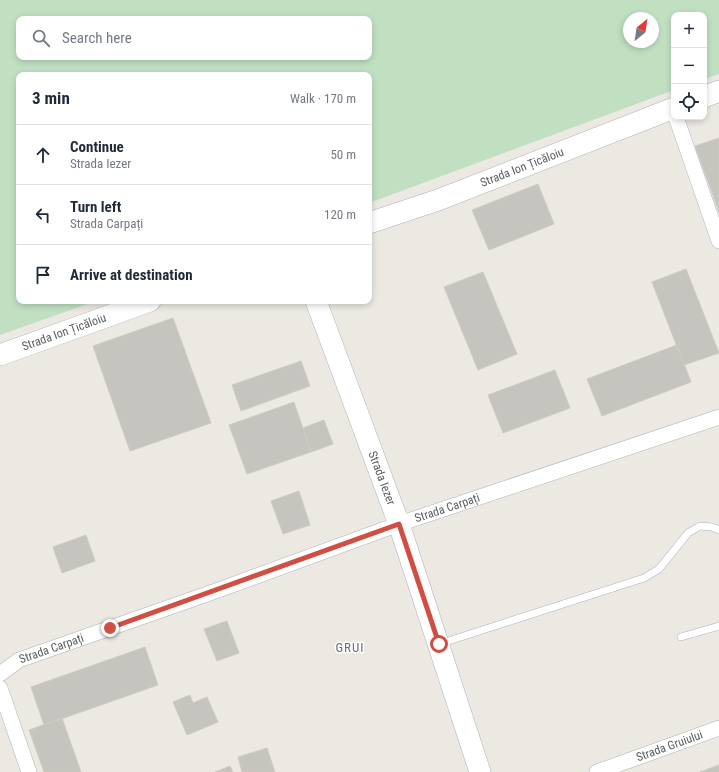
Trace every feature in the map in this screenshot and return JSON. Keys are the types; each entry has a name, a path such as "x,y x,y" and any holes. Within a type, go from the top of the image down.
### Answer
{"street":[{"path":"707,96 719,91"},
{"name":"Strada Ion Țicăloiu","path":"372,222 438,200 671,112"},
{"path":"677,120 719,242"},
{"name":"Strada Ion Țicăloiu","path":"0,355 142,304"},
{"name":"Strada Iezer","path":"317,304 399,524 480,772"},
{"name":"Strada Carpați","path":"0,674 19,660 220,590 399,524 719,417"},
{"path":"0,688 29,772"},
{"name":"Strada Gruiului","path":"597,772 719,728"}],"lane":[{"path":"439,644 644,578 659,569 688,533 700,526 712,527 719,530"},
{"path":"681,637 719,626"}],"green space":[{"path":"0,0 719,0 719,74 707,78 707,12 671,12 671,91 372,202 372,72 16,72 16,304 88,304 0,335"}],"building":[{"path":"719,138 719,212 695,146"},
{"path":"538,184 554,224 489,250 472,210"},
{"path":"686,269 719,353 684,365 652,282"},
{"path":"483,272 517,354 478,370 444,287"},
{"path":"173,318 211,423 130,451 93,346"},
{"path":"677,345 691,382 602,416 587,379"},
{"path":"301,361 310,386 241,411 232,385"},
{"path":"555,370 570,408 503,433 488,395"},
{"path":"294,402 311,452 247,474 229,425"},
{"path":"324,420 333,444 311,452 303,428"},
{"path":"299,491 310,525 283,534 271,501"},
{"path":"86,535 95,561 62,573 53,547"},
{"path":"227,621 239,653 217,661 204,629"},
{"path":"145,647 158,685 44,725 31,687"},
{"path":"190,695 193,703 207,697 218,722 187,735 173,702"},
{"path":"62,718 81,772 44,772 29,730"},
{"path":"267,748 275,772 242,772 238,757"},
{"path":"719,765 719,772 700,772"},
{"path":"230,766 233,772 215,772"}],"district":[{"name":"GRUI","path":"350,647"}],"route":[{"path":"110,628 399,524 439,644"}]}
